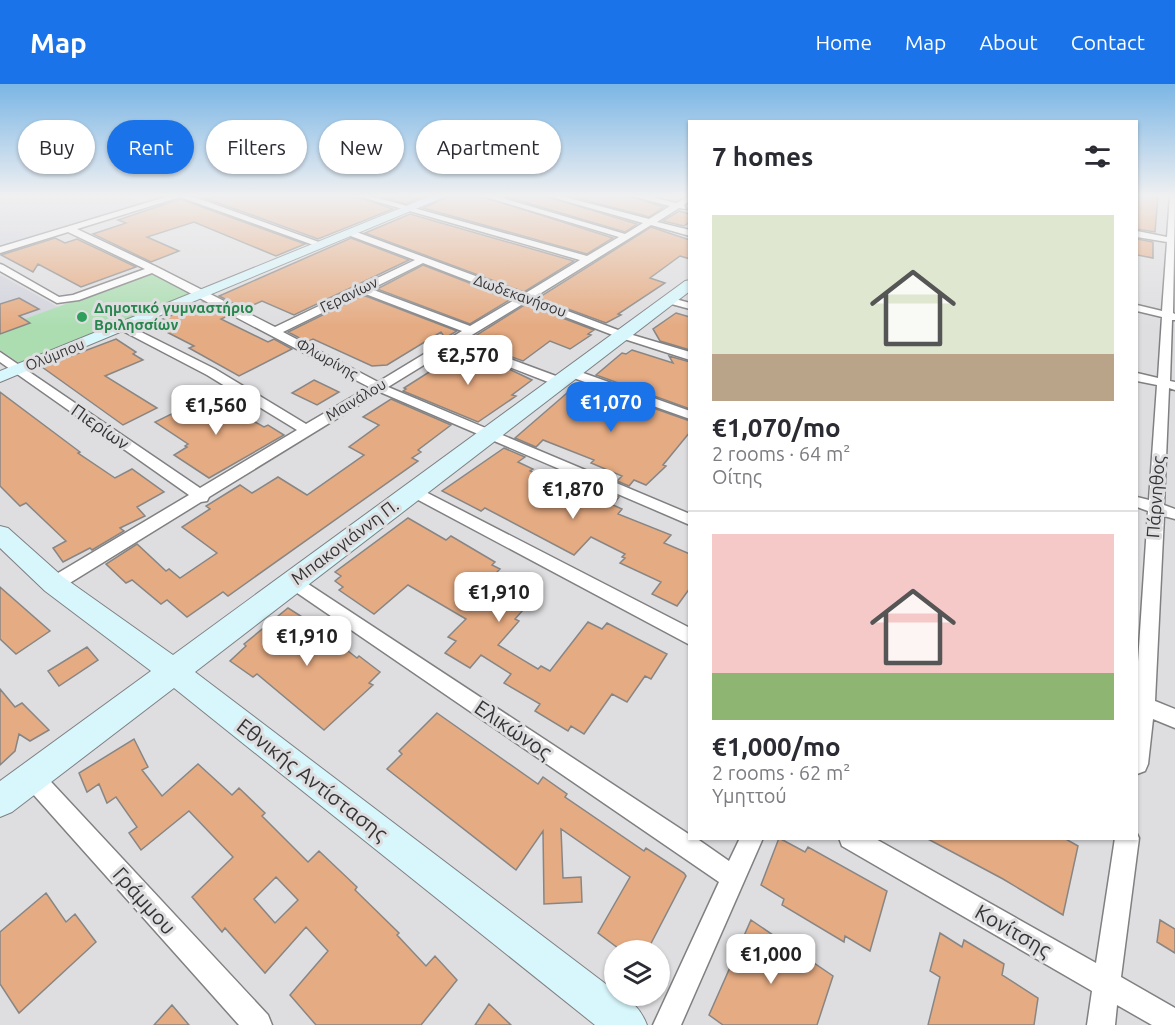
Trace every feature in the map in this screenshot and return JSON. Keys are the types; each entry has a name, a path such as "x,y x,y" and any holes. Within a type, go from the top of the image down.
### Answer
{"street":[{"path":"0,250 36,239"},
{"name":"Φλωρίνης","path":"90,239 276,331 378,387 688,519"},
{"path":"305,239 322,245"},
{"name":"Ολύμπου","path":"0,377 337,239"},
{"name":"Δωδεκανήσου","path":"367,239 622,335 688,355"},
{"path":"515,239 590,260"},
{"name":"Μαινάλου","path":"54,584 202,497 306,430 624,239"},
{"name":"Πάρνηθος","path":"1138,749 1155,508 1169,385 1174,240"},
{"name":"Γερανίων","path":"276,331 423,260"},
{"path":"0,267 62,300 75,298 154,269"},
{"name":"Μπακογιάννη Π.","path":"0,801 622,335 679,303 688,287"},
{"path":"363,289 472,331"},
{"path":"1138,308 1171,316"},
{"path":"123,327 211,372 306,430"},
{"path":"454,342 688,414"},
{"name":"Πιερίων","path":"0,356 104,431 202,497"},
{"path":"1138,377 1169,385"},
{"path":"414,490 688,636"},
{"path":"1138,502 1175,514"},
{"name":"Εθνικής Αντίστασης","path":"0,534 54,584 173,671 627,1025"},
{"name":"Ελικώνος","path":"293,581 734,878"},
{"path":"1141,705 1175,719"},
{"name":"Γράμμου","path":"32,777 258,1025"},
{"path":"667,1025 751,840"},
{"name":"Κονίτσης","path":"854,840 1175,1023"},
{"path":"1101,1025 1127,840"}],"shaded area":[{"path":"0,239 30,239 0,248"},
{"path":"0,275 58,307 0,328"}],"green space":[{"name":"Δημοτικό γυμναστήριο Βριλησσίων","path":"150,273 194,294 21,364 0,350 0,328"}],"building":[{"path":"52,239 65,243 77,239 136,267 81,287 38,264 33,272 1,255"},
{"path":"103,239 151,239 179,251 151,262"},
{"path":"235,239 291,239 305,244 276,256"},
{"path":"349,239 409,260 294,315 262,301 244,309 219,296"},
{"path":"381,239 497,239 574,261 524,292"},
{"path":"533,239 612,239 587,254"},
{"path":"632,239 688,239 688,258 680,256 650,278 665,283 606,323 538,298"},
{"path":"1138,239 1153,242 1153,258 1138,255"},
{"path":"423,265 511,299 470,324 377,289"},
{"path":"363,295 457,331 445,338 441,332 387,365 372,366 313,339 307,342 288,332"},
{"path":"19,298 39,309 19,316 30,323 0,334 0,304"},
{"path":"203,302 228,316 221,319 268,342 274,339 292,349 239,376 189,348 194,346 151,324"},
{"path":"526,304 594,330 588,334 591,335 570,349 550,341 523,361 467,341"},
{"path":"676,313 688,316 688,349 660,341 653,329"},
{"path":"116,339 136,352 133,354 143,360 105,376 157,408 123,425 42,367"},
{"path":"455,348 532,380 512,395 516,396 478,422 403,391 406,389 404,388 456,355 453,350"},
{"path":"632,350 673,363 669,356 688,361 688,408 596,375 622,353 626,354"},
{"path":"314,380 339,392 317,405 292,393"},
{"path":"585,384 688,420 688,434 663,465 666,466 646,485 634,480 629,486 617,481 622,476 591,463 594,460 543,440 536,447 515,438 567,393 574,395"},
{"path":"0,392 80,452 78,453 115,478 132,469 164,492 137,507 145,516 120,528 124,531 92,550 90,548 63,562 53,548 66,541 26,503 20,506 0,486"},
{"path":"208,396 264,427 268,425 284,435 209,478 174,455 188,444 155,422"},
{"path":"391,399 451,425 418,450 421,452 412,458 418,461 228,596 223,592 187,617 167,600 161,604 132,580 126,583 106,564 137,544 166,571 169,569 180,578 217,553 182,527 210,509 206,506 240,485 252,493 278,477 307,495 364,455 349,447 379,425 363,417"},
{"path":"504,448 525,457 518,462 533,469 530,471 595,502 606,491 619,497 613,505 622,509 618,514 671,535 664,543 688,553 688,591 677,606 652,594 661,582 620,563 625,558 622,557 625,554 591,537 574,555 485,508 481,511 442,491"},
{"path":"408,518 446,540 451,536 495,562 492,565 500,569 491,578 532,600 515,619 519,621 498,645 538,669 541,666 550,671 588,622 602,629 607,623 667,654 651,679 645,676 627,702 612,694 584,734 571,726 568,731 535,711 540,704 504,683 511,674 481,655 470,668 445,653 456,641 448,637 466,619 408,585 374,614 339,590 343,587 335,581 341,576 335,572"},
{"path":"0,587 50,631 16,654 0,639"},
{"path":"288,608 380,672 369,683 373,685 324,730 257,674 253,677 230,661 246,646 244,644"},
{"path":"87,647 98,660 59,686 48,671"},
{"path":"0,689 15,707 22,703 49,730 30,741 19,734 15,751 0,765"},
{"path":"437,713 538,784 543,777 567,794 565,797 644,851 646,848 684,873 686,876 653,940 607,940 598,933 630,877 561,829 563,878 581,877 582,902 544,904 543,831 516,870 387,769 402,754 399,751"},
{"path":"134,739 148,767 142,770 162,796 198,764 232,795 239,788 265,813 262,816 308,862 319,851 357,887 355,890 399,933 397,935 426,966 435,956 457,980 421,1025 316,1025 290,995 328,951 306,927 265,973 225,928 222,932 192,897 233,857 189,811 141,850 129,833 137,827 116,797 107,803 99,784 87,792 79,773","holes":["276,877 298,900 275,923 254,899"]},
{"path":"778,840 783,840 805,852 808,847 887,891 870,951 845,936 844,942 782,905 784,899 761,885"},
{"path":"930,840 1068,840 1078,846 1063,915 1003,879"},
{"path":"46,893 66,922 75,914 96,942 19,1013 0,984 0,932"},
{"path":"751,920 833,976 817,1025 723,1025 709,1015"},
{"path":"1160,920 1175,929 1175,953 1157,942"},
{"path":"940,933 962,947 964,940 1004,964 1002,975 1038,998 1034,1025 928,1025 940,977 930,971"},
{"path":"489,1004 511,1025 475,1025"},
{"path":"172,1005 189,1025 154,1025"}],"place":[{"name":"Δημοτικό γυμναστήριο Βριλησσίων","path":"82,317"}]}
